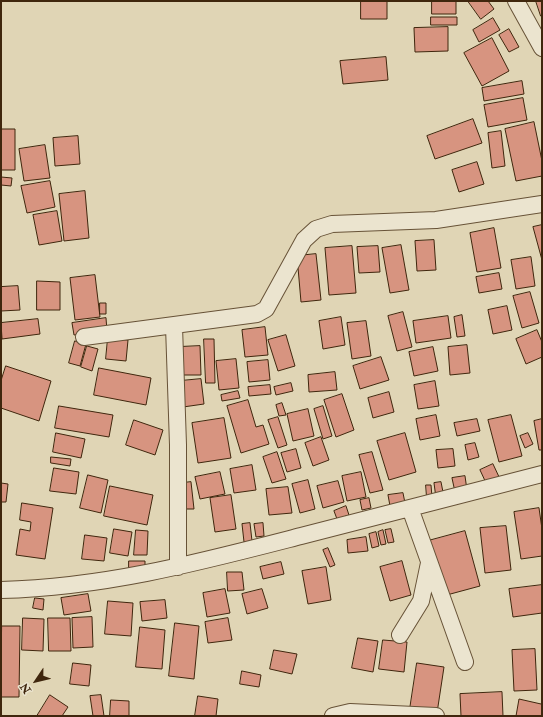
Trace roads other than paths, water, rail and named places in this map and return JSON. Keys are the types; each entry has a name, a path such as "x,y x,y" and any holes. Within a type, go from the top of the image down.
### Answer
{"street":[{"path":"516,1 542,48"},
{"path":"84,337 257,314 266,309 304,240 316,229 332,224 436,220 542,204"},
{"path":"174,326 178,445 178,568"},
{"path":"1,590 37,589 111,580 178,568 542,474"},
{"path":"410,508 428,562 465,662"},
{"path":"400,634 421,601 428,562"},
{"path":"333,716 350,712 436,716"}]}
